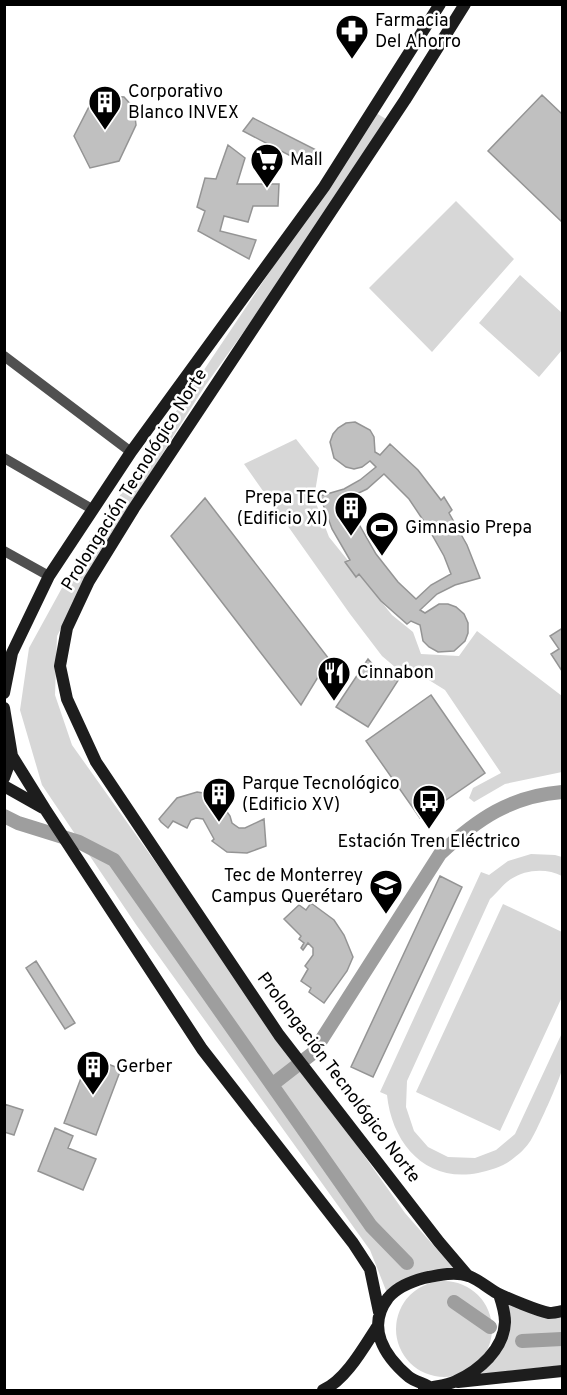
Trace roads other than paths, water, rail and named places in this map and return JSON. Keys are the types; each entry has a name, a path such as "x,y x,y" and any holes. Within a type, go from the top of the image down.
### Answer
{"main road":[{"name":"Prolongación Tecnológico Norte","path":"4,693 12,653 49,576 131,452 318,196 440,4"},
{"name":"Prolongación Tecnológico Norte","path":"465,4 405,100 134,508 89,582 67,628 60,666 67,699 96,762 279,1035 439,1242 468,1276"},
{"path":"388,89 405,100"},
{"path":"4,708 12,756 45,809 202,1049 353,1243 370,1269 379,1312 377,1327 382,1343 393,1362 411,1379 428,1389 454,1383 562,1371"},
{"path":"4,778 12,756"},
{"path":"4,786 45,809"},
{"path":"379,1312 396,1291 417,1280 443,1274 468,1276 499,1294 549,1313 562,1311"},
{"path":"454,1383 473,1371 494,1352 505,1321 499,1294"},
{"path":"322,1390 328,1388 348,1369 377,1327"}],"street":[{"path":"4,356 131,452"},
{"path":"4,458 92,509"},
{"path":"4,551 49,576"}],"waterway":[{"path":"273,1084 313,1053 440,854 481,820 496,811 527,798 562,792"},
{"path":"4,816 18,823 79,842 114,860 371,1226 407,1263"},
{"path":"454,1302 490,1327"},
{"path":"522,1341 562,1339"}],"place":[{"name":"Farmacia Del Ahorro","path":"352,60"},
{"name":"Corporativo Blanco INVEX","path":"105,131"},
{"name":"Mall","path":"267,189"},
{"name":"Prepa TEC (Edificio XI)","path":"351,537"},
{"name":"Gimnasio Prepa","path":"382,557"},
{"name":"Cinnabon","path":"334,702"},
{"name":"Parque Tecnológico (Edificio XV)","path":"219,823"},
{"name":"Estación Tren Eléctrico","path":"429,830"},
{"name":"Tec de Monterrey Campus Querétaro","path":"386,915"},
{"name":"Gerber","path":"93,1096"}]}
